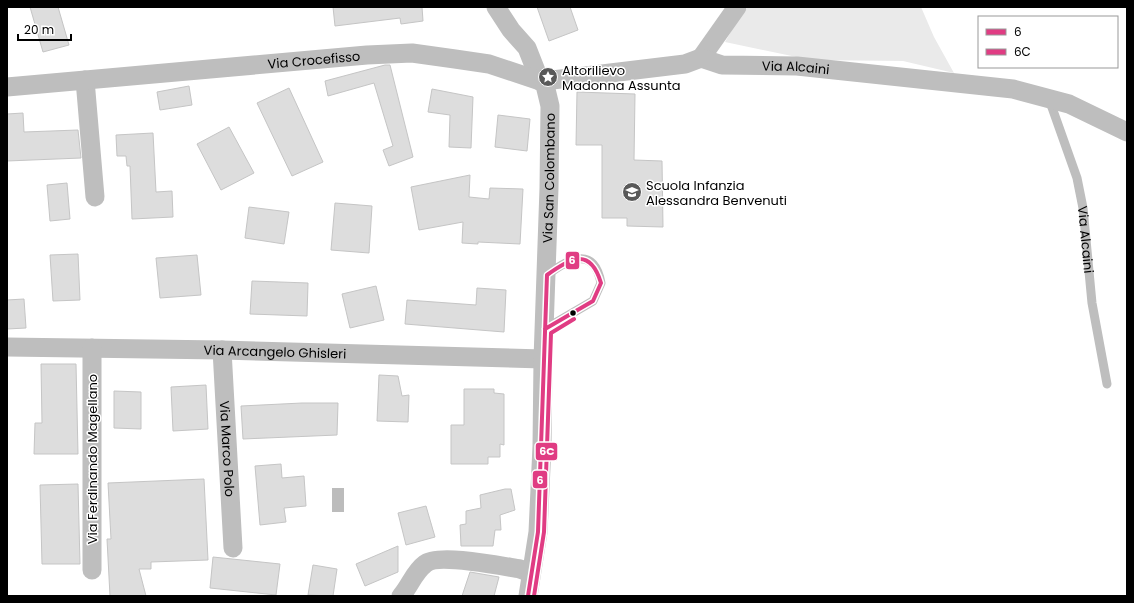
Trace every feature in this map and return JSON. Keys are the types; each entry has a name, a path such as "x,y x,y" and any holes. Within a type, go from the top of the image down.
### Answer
{"street":[{"path":"496,7 511,30 527,48 542,81 685,64 701,58 737,7"},
{"name":"Via Crocefisso","path":"7,87 367,55 412,53 489,64 542,81"},
{"name":"Via Alcaini","path":"701,58 722,65 797,66 954,81 1013,89 1069,104 1127,132"},
{"path":"85,80 95,197"},
{"name":"Via San Colombano","path":"528,596 538,516 542,446 543,359 547,275 550,106 542,81"},
{"name":"Via Arcangelo Ghisleri","path":"7,347 222,350 543,359"},
{"name":"Via Ferdinando Magellano","path":"92,348 92,570"},
{"name":"Via Marco Polo","path":"222,350 233,548"},
{"path":"401,596 411,585 417,571 426,562 440,559 520,568 531,573"}],"lane":[{"name":"Via Alcaini","path":"1049,99 1077,178 1083,208 1092,303 1107,384"},
{"path":"545,329 592,301 601,283 596,266 589,260 582,258 576,258 562,263 547,275"}],"shaded area":[{"path":"748,7 921,7 934,37 954,73 903,61 811,60 725,42 737,21"},
{"path":"332,488 344,488 344,512 332,512"}],"building":[{"path":"30,7 58,7 69,45 43,52"},
{"path":"333,7 422,7 423,21 401,24 400,18 335,26"},
{"path":"537,7 570,7 578,30 549,41"},
{"path":"390,65 413,157 389,166 383,150 393,146 374,83 328,96 325,81"},
{"path":"189,86 192,105 160,110 157,92"},
{"path":"289,88 323,162 292,176 257,103"},
{"path":"432,89 473,97 471,148 449,147 450,115 428,112"},
{"path":"577,92 635,94 634,160 662,161 663,227 627,226 627,218 602,218 602,145 576,145"},
{"path":"23,113 24,132 78,130 81,158 7,161 7,114"},
{"path":"498,115 530,119 527,151 495,147"},
{"path":"229,127 254,173 221,190 197,144"},
{"path":"153,133 156,192 172,191 173,217 132,219 130,166 127,166 126,156 117,156 116,135"},
{"path":"470,175 469,197 489,199 490,188 523,189 520,244 478,242 478,244 462,243 463,222 419,230 411,187"},
{"path":"67,183 70,219 50,221 47,185"},
{"path":"335,203 372,206 369,253 331,250"},
{"path":"249,207 289,212 284,244 245,238"},
{"path":"78,254 80,300 53,301 50,255"},
{"path":"197,255 201,295 160,298 156,258"},
{"path":"252,281 308,283 307,316 250,314"},
{"path":"376,286 384,320 350,328 342,294"},
{"path":"477,288 506,290 504,332 405,324 407,300 476,305"},
{"path":"24,299 26,328 7,329 7,300"},
{"path":"41,364 76,364 78,454 34,454 35,423 42,423"},
{"path":"379,375 398,376 402,396 409,395 408,422 377,421"},
{"path":"206,385 208,429 173,431 171,387"},
{"path":"464,389 494,389 494,393 504,394 504,445 500,444 500,457 488,457 488,464 451,464 451,425 464,425"},
{"path":"114,391 141,392 141,429 114,428"},
{"path":"338,403 337,435 243,439 241,406"},
{"path":"281,464 282,478 304,476 306,506 284,508 286,522 260,525 255,466"},
{"path":"204,479 208,560 151,562 151,569 139,569 146,596 110,596 107,539 111,539 108,483"},
{"path":"78,484 80,564 42,564 40,485"},
{"path":"511,489 515,510 500,515 501,530 495,530 493,546 461,546 460,525 466,524 466,511 481,508 480,495"},
{"path":"426,506 435,537 406,545 398,513"},
{"path":"398,546 398,572 365,586 356,564"},
{"path":"213,557 280,564 276,595 210,588"},
{"path":"313,565 337,569 333,596 308,595"},
{"path":"470,572 499,577 494,596 462,596"}],"transit line":[{"name":"6","path":"528,596 538,532 547,275 564,264 579,259 585,260 591,264 597,272 601,283 593,301 545,329"},
{"name":"6C","path":"534,596 544,532 551,333 574,319"}],"place":[{"name":"Altorilievo Madonna Assunta","path":"548,77"},
{"name":"Scuola Infanzia Alessandra Benvenuti","path":"632,192"}]}
